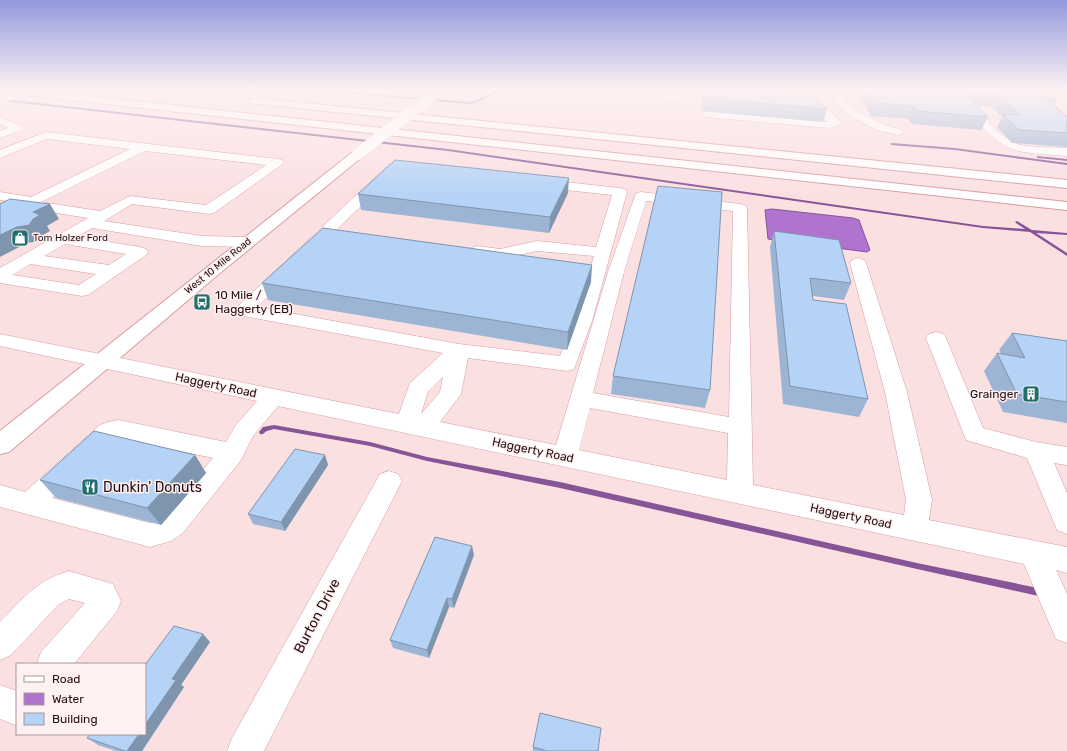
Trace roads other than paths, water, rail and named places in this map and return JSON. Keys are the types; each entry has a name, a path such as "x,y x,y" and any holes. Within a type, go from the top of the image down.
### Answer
{"main road":[{"path":"336,126 1067,206"},
{"name":"West 10 Mile Road","path":"0,445 247,242 393,126"},
{"path":"496,126 1067,184"},
{"path":"610,126 857,157 1067,180"}],"street":[{"path":"0,134 18,128 14,126"},
{"path":"872,126 898,132"},
{"path":"988,126 997,136 1009,145 1023,148 1067,152"},
{"path":"0,276 28,258 130,200 209,210 282,159 144,142 62,127"},
{"path":"0,154 46,135 128,145 144,142 206,143 226,145"},
{"path":"29,203 144,142"},
{"path":"409,169 620,192 602,252 584,318 567,364 459,350 243,310 335,231 390,171 409,169"},
{"path":"0,196 28,200 30,206 99,218"},
{"path":"565,457 616,272 641,196 740,208 740,493"},
{"path":"99,218 98,225 202,241 247,242"},
{"path":"0,276 82,291 140,252 63,239"},
{"path":"461,249 500,254 537,246 602,252"},
{"path":"28,258 112,271"},
{"path":"858,263 896,392 919,500 917,517 910,528"},
{"path":"936,338 974,434 1036,451 1067,456"},
{"name":"Haggerty Road","path":"0,340 1067,560"},
{"path":"415,426 418,388 459,350"},
{"path":"415,426 450,394 459,350"},
{"path":"0,496 150,535 161,533 174,525 232,453 244,431 273,397"},
{"path":"581,398 740,427"},
{"path":"29,504 108,431 119,429 232,453"},
{"path":"1036,451 1067,522"},
{"name":"Burton Drive","path":"245,751 389,481"},
{"path":"1033,553 1067,628"},
{"path":"0,644 47,595 59,588 69,585 102,594 106,601 54,663"}],"water":[{"path":"772,209 853,218 859,220 870,250 867,252 768,239 765,210"}],"waterway":[{"path":"235,126 448,150 983,227 1031,231"},
{"path":"892,144 955,149 1067,164"},
{"path":"1038,157 1067,160"},
{"path":"1017,222 1031,231"},
{"path":"1031,231 1067,234"},
{"path":"1031,231 1067,255"},
{"path":"262,432 265,429 274,427 370,444 427,459 560,485 1043,593"}],"place":[{"name":"Tom Holzer Ford","path":"20,238"},
{"name":"10 Mile / Haggerty (EB)","path":"202,302"},
{"name":"Grainger","path":"1031,394"},
{"name":"Dunkin' Donuts","path":"90,487"}]}
